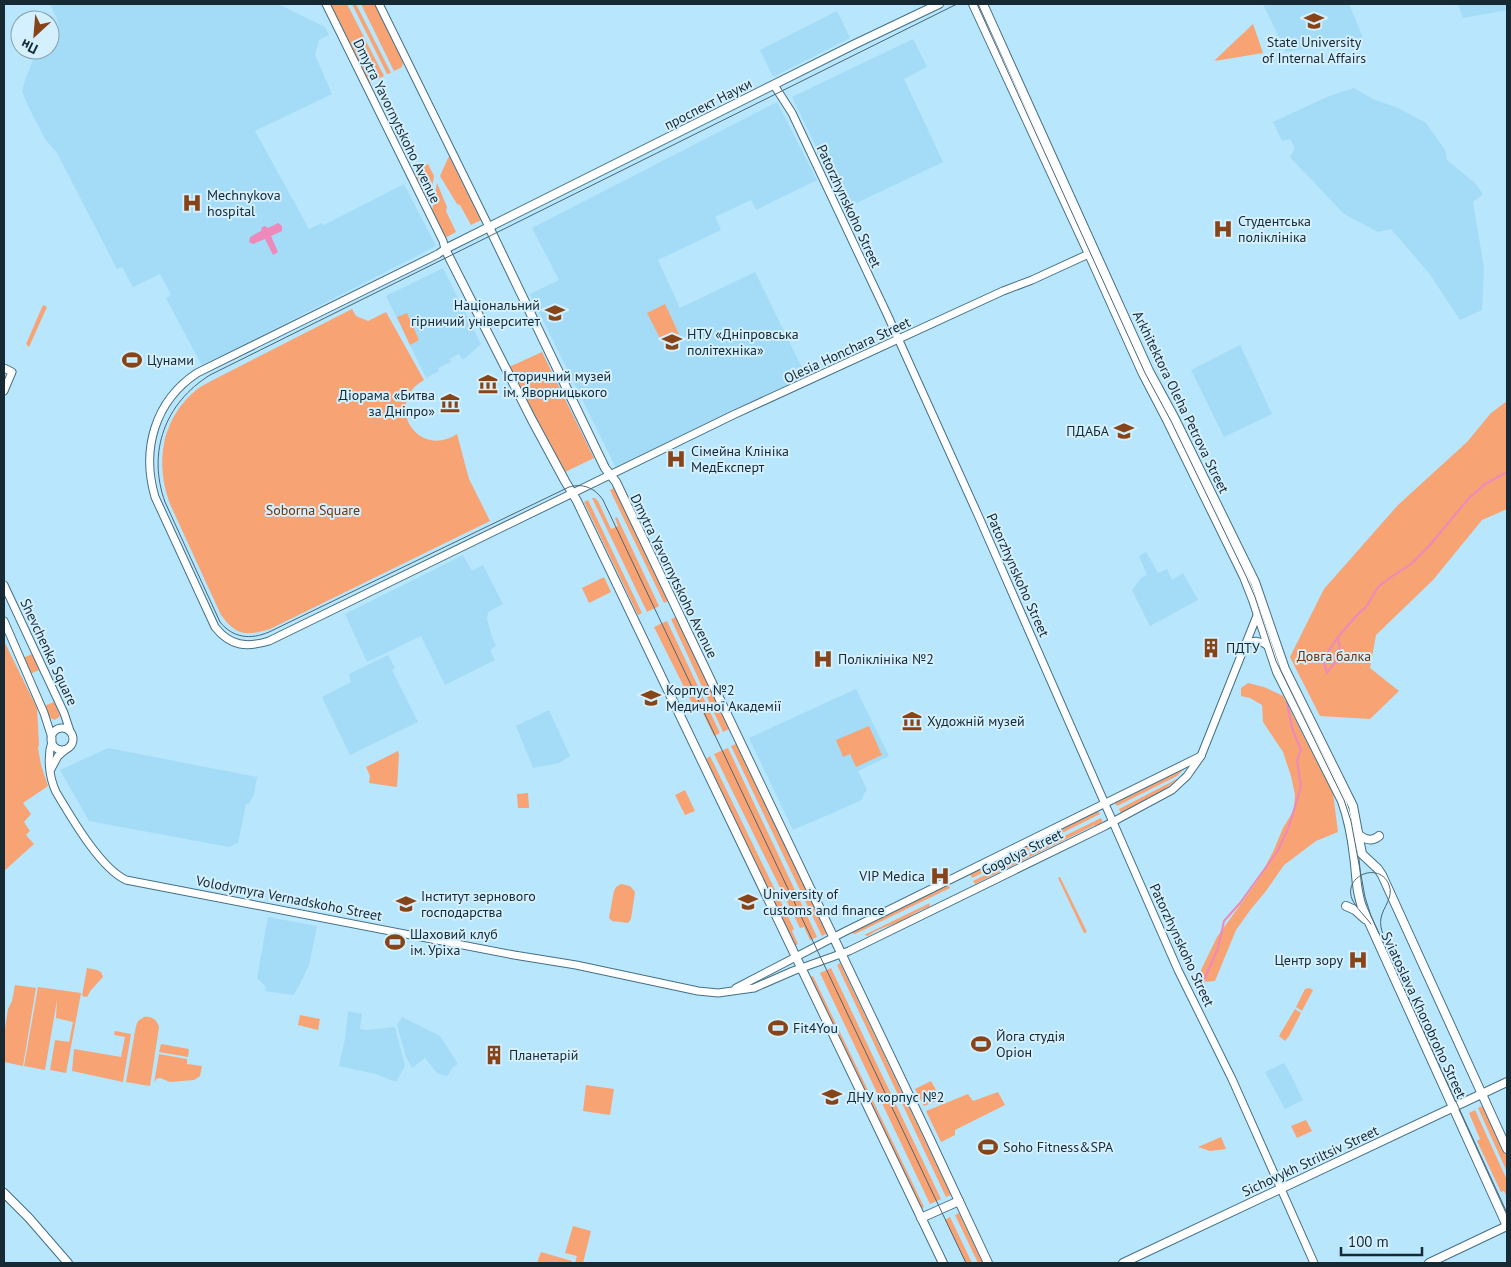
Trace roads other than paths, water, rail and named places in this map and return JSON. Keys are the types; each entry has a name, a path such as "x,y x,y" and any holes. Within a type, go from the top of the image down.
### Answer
{"main road":[{"name":"Dmytra Yavornytskoho Avenue","path":"326,4 443,241 445,249 532,420 573,494 635,620 943,1263"},
{"name":"Dmytra Yavornytskoho Avenue","path":"379,4 563,381 619,490 988,1263"},
{"name":"проспект Науки","path":"489,227 940,4"},
{"name":"Arkhitektora Oleha Petrova Street","path":"973,4 1149,371 1169,406 1255,582 1292,691 1350,800 1354,812"},
{"name":"Arkhitektora Oleha Petrova Street","path":"983,4 1092,253 1142,374 1168,420 1241,571 1258,613 1277,672 1292,691"},
{"name":"Patorzhynskoho Street","path":"774,85 792,113 899,340 1178,970 1232,1079 1314,1263"},
{"path":"489,227 198,374 177,390 166,404 156,424 151,442 149,469 151,486 158,506 211,620 220,633 232,642 247,645 269,641 573,494"},
{"name":"Olesia Honchara Street","path":"573,494 610,474 733,416 1003,291 1092,253"},
{"path":"4,368 12,372 4,391"},
{"name":"Shevchenka Square","path":"4,585 64,713 70,731"},
{"name":"Gogolya Street","path":"801,968 841,954 1113,821 1172,790 1187,776 1201,756 1258,613"},
{"name":"Shevchenka Square","path":"4,621 44,713 52,739"},
{"path":"1244,645 1256,641 1268,646"},
{"path":"50,769 58,756 70,746 73,741 70,731 64,728 59,729 54,732 52,739 54,746 58,749 66,749"},
{"name":"Volodymyra Vernadskoho Street","path":"52,739 49,752 50,769 56,792 89,843 111,871 126,880 585,967 685,989 718,993 754,988 801,968"},
{"name":"Arkhitektora Oleha Petrova Street","path":"1316,739 1344,808"},
{"name":"Gogolya Street","path":"796,958 1201,756"},
{"name":"Sviatoslava Khorobroho Street","path":"1344,808 1358,854 1378,869 1382,875 1507,1149"},
{"name":"Sviatoslava Khorobroho Street","path":"1354,812 1359,835 1356,887 1372,930 1507,1226"},
{"path":"1359,835 1368,840 1379,836"},
{"path":"1346,906 1356,910 1364,917 1372,930"},
{"name":"Volodymyra Vernadskoho Street","path":"729,992 796,958"},
{"name":"Sichovykh Striltsiv Street","path":"1123,1263 1507,1082"},
{"path":"4,1192 68,1263"},
{"path":"921,1218 959,1201"},
{"path":"1429,1263 1507,1226"}],"waterway":[{"path":"1327,673 1323,659 1338,637 1366,607 1378,587 1411,564 1429,546 1469,498 1485,484 1507,472"},
{"path":"1327,673 1341,654 1338,638"},
{"path":"1200,989 1218,948 1224,921 1240,903 1277,852 1288,829 1301,787 1297,760 1301,750 1292,728 1287,702"}],"tram line":[{"path":"957,4 210,375 194,386 171,414 159,447 158,465 165,502 220,622 230,631 249,637 269,632 569,487 588,487 600,496 966,1263"},
{"path":"977,4 1145,373 1171,421 1246,576 1276,661 1344,800 1351,821 1365,897 1371,916 1507,1213"},
{"path":"1371,924 1358,909 1352,899 1351,891 1353,883 1357,878 1371,873 1378,874 1384,878 1390,889 1389,898 1381,918 1383,934"}],"place":[{"name":"State University of Internal Affairs","path":"1314,21"},
{"name":"Mechnykova hospital","path":"192,203"},
{"name":"Студентська поліклініка","path":"1223,229"},
{"name":"Національний гірничий університет","path":"555,313"},
{"name":"НТУ «Дніпровська політехніка»","path":"672,342"},
{"name":"Цунами","path":"132,360"},
{"name":"Історичний музей ім. Яворницького","path":"488,384"},
{"name":"Діорама «Битва за Дніпро»","path":"450,403"},
{"name":"ПДАБА","path":"1124,431"},
{"name":"Сімейна Клініка МедЕксперт","path":"676,459"},
{"name":"ПДТУ","path":"1211,648"},
{"name":"Поліклініка №2","path":"823,659"},
{"name":"Корпус №2 Медичної Академії","path":"651,698"},
{"name":"Художній музей","path":"912,721"},
{"name":"VIP Medica","path":"940,876"},
{"name":"University of customs and finance","path":"748,902"},
{"name":"Інститут зернового господарства","path":"406,904"},
{"name":"Шаховий клуб ім. Уріха","path":"395,942"},
{"name":"Центр зору","path":"1358,960"},
{"name":"Fit4You","path":"778,1028"},
{"name":"Йога студія Оріон","path":"981,1044"},
{"name":"Планетарій","path":"494,1055"},
{"name":"ДНУ корпус №2","path":"832,1097"},
{"name":"Soho Fitness&SPA","path":"988,1147"}],"park label":[{"name":"Soborna Square","path":"313,510"},
{"name":"Довга балка","path":"1334,656"}]}
